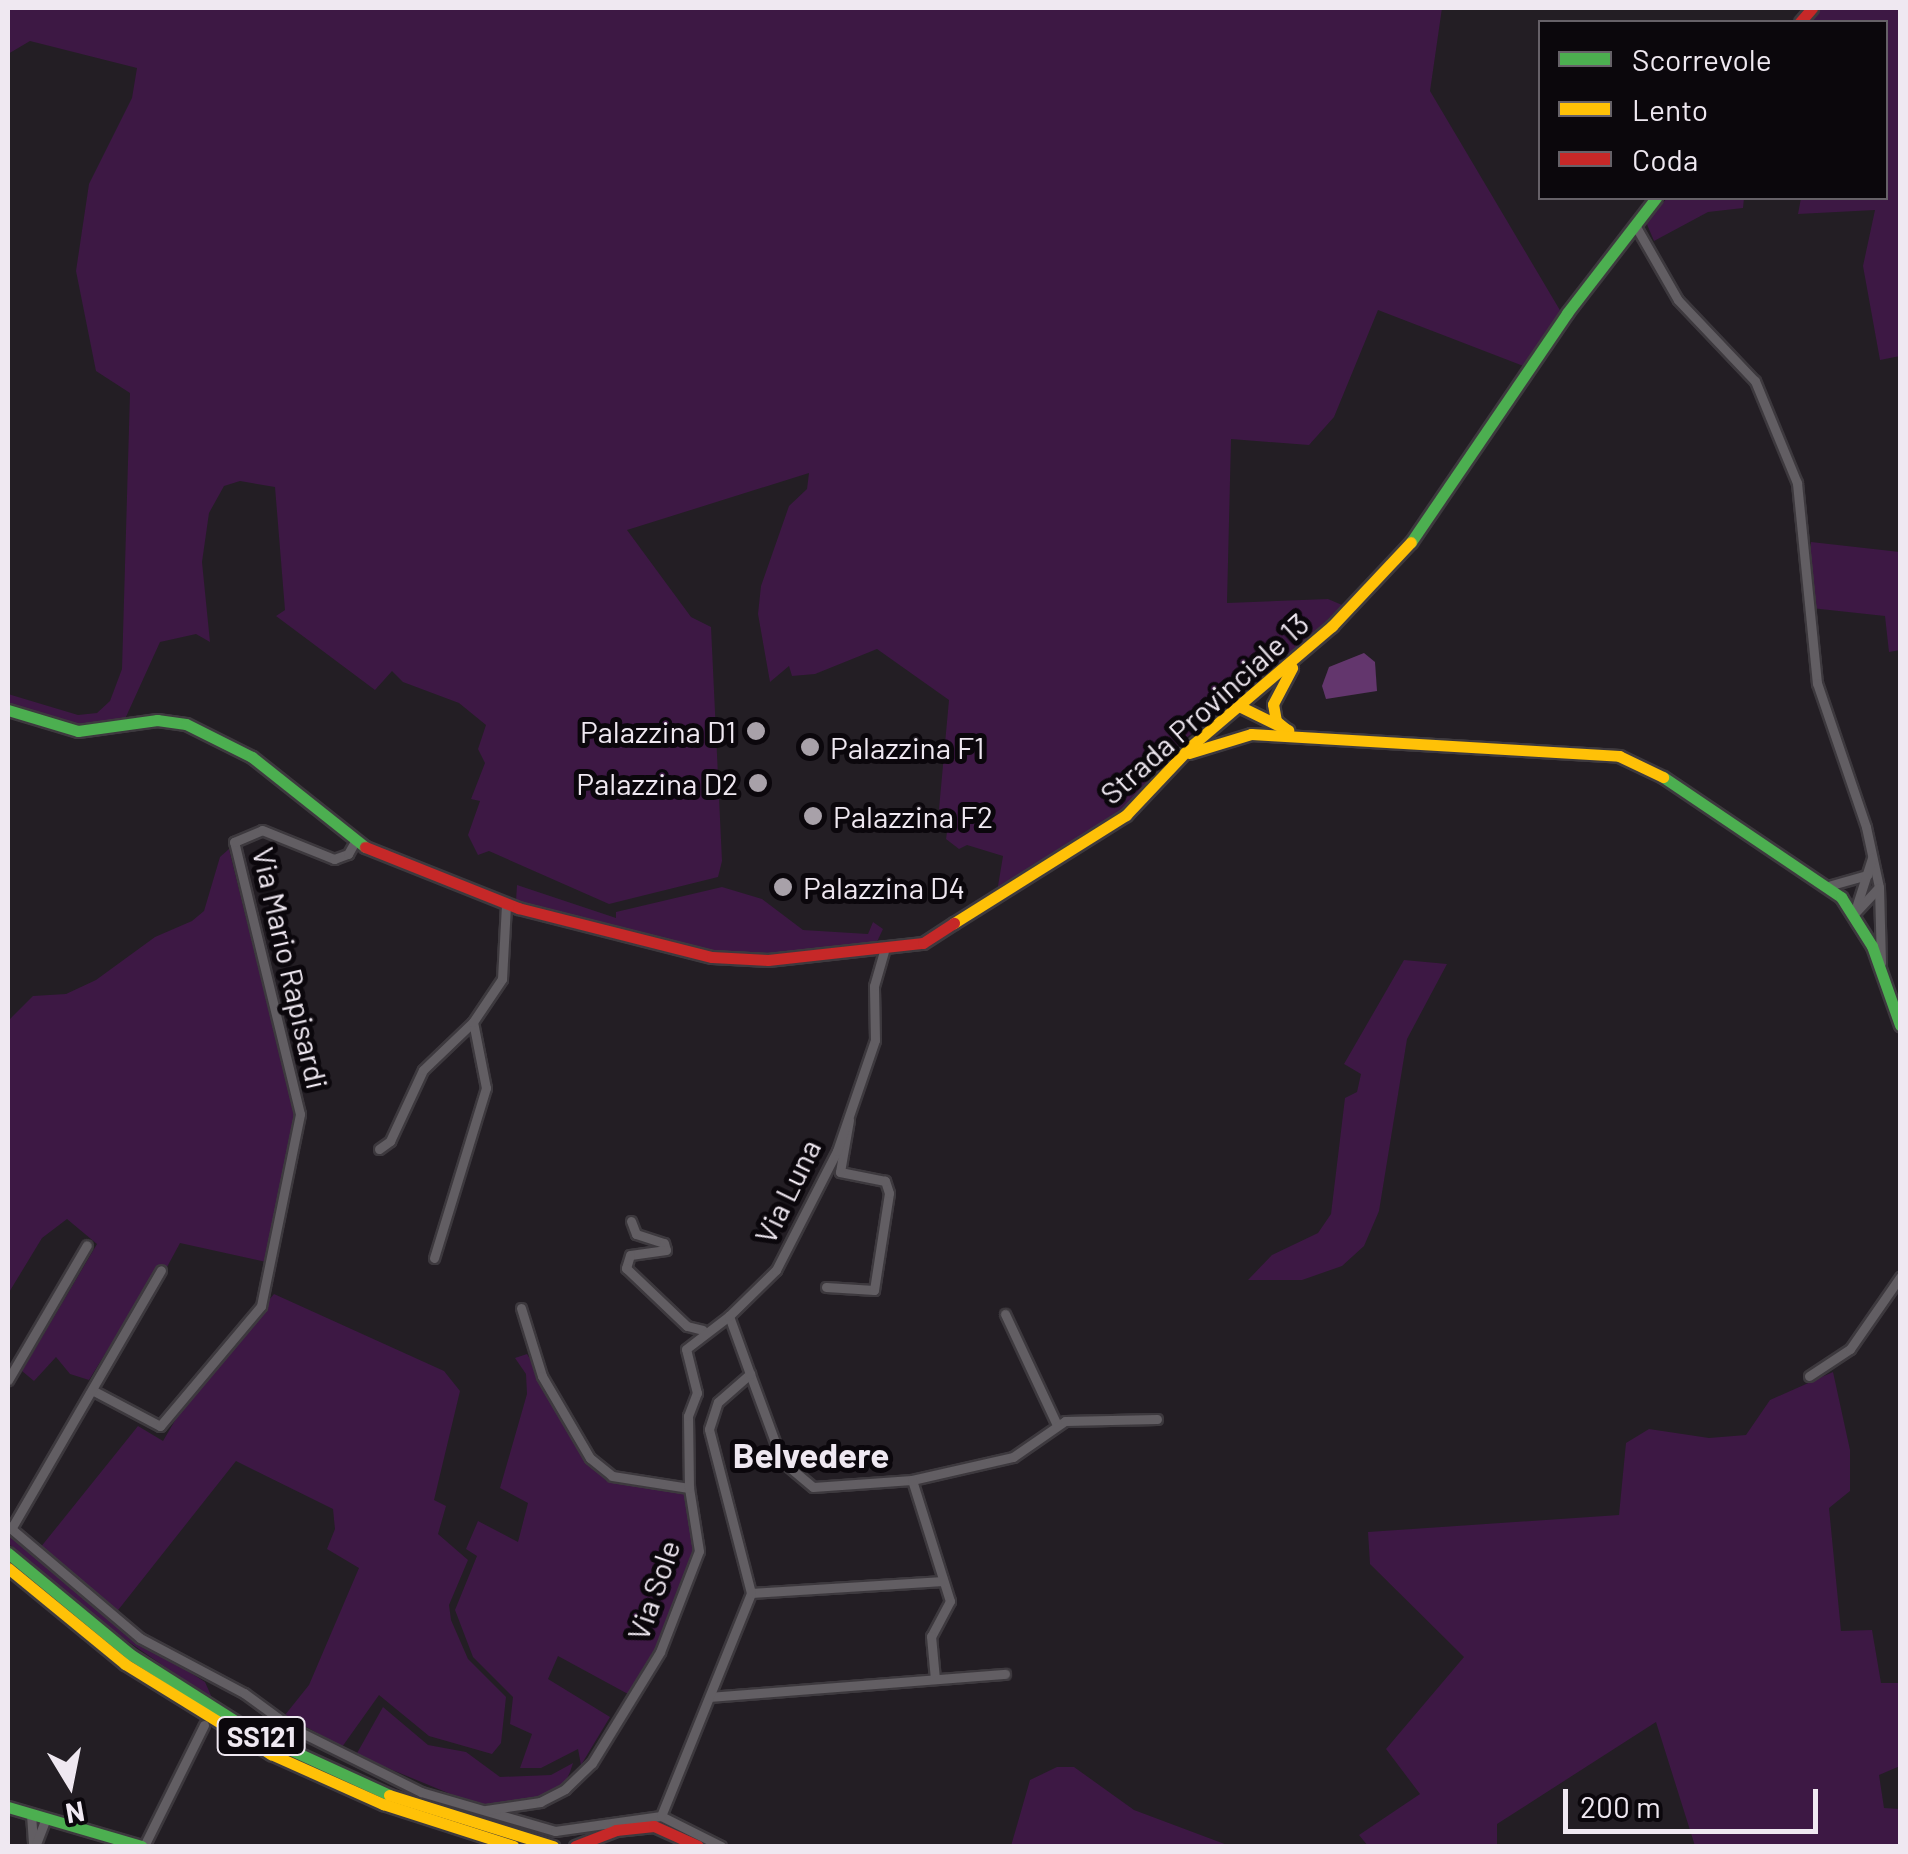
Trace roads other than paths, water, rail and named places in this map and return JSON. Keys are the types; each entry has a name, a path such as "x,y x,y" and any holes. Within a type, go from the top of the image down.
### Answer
{"main road":[{"name":"Strada Provinciale 13","path":"8,710 78,731 157,720 186,724 252,757 354,843 506,904 712,957 884,951 942,934 1118,821 1178,759 1296,662 1432,520 1568,312 1654,200"},
{"path":"1290,731 1272,710 1296,662"},
{"path":"1239,706 1290,731 1342,737"},
{"path":"1239,706 1251,734"},
{"path":"1178,759 1251,734 1619,756 1649,767 1828,886 1854,914 1880,968 1900,1025"},
{"name":"SS121","path":"8,1554 130,1654 256,1734 385,1794 553,1846"},
{"name":"SS121","path":"8,1568 126,1664 271,1754 383,1804 513,1846"},
{"path":"8,1807 143,1846"},
{"path":"575,1846 616,1830 654,1826 701,1842"}],"street":[{"path":"1635,224 1678,300 1743,363 1778,432 1801,496 1805,609 1817,683 1850,762 1872,855 1878,886 1880,968"},
{"name":"Via Mario Rapisardi","path":"92,1390 160,1426 261,1306 300,1114 234,842 262,830 334,859 354,843"},
{"path":"1854,914 1872,855"},
{"path":"1828,886 1867,875"},
{"path":"1854,914 1878,886"},
{"path":"380,1149 390,1141 423,1070 473,1022 502,978 506,904"},
{"name":"Via Luna","path":"729,1316 776,1270 849,1112 875,1040 874,986 884,951"},
{"path":"434,1258 486,1088 473,1022"},
{"path":"826,1288 874,1290 889,1193 885,1181 840,1172 849,1112"},
{"path":"631,1221 636,1234 664,1243 666,1250 630,1255 626,1268 687,1326 704,1330 729,1316 782,1461 803,1484 825,1488 912,1480 1013,1457 1056,1422 1157,1418"},
{"path":"8,1380 88,1244"},
{"path":"161,1270 9,1527 121,1624 226,1688 392,1779 555,1831 661,1816 701,1842 721,1846"},
{"path":"1809,1376 1850,1348 1900,1277"},
{"path":"521,1308 542,1376 590,1458 612,1476 688,1488"},
{"path":"1006,1314 1056,1422"},
{"name":"Via Sole","path":"480,1810 540,1802 566,1789 592,1762 644,1682 699,1551 688,1488 688,1416 697,1394 685,1356 704,1330"},
{"path":"661,1816 751,1593 708,1420 718,1402 750,1374"},
{"path":"912,1480 950,1610 931,1636 935,1679"},
{"path":"751,1593 943,1582"},
{"path":"710,1696 1006,1674"},
{"path":"215,1705 226,1688"},
{"path":"143,1846 204,1725"},
{"path":"32,1814 34,1846"},
{"path":"34,1846 46,1818"}],"place":[{"name":"Palazzina D1","path":"756,731"},
{"name":"Palazzina F1","path":"810,747"},
{"name":"Palazzina D2","path":"758,783"},
{"name":"Palazzina F2","path":"813,816"},
{"name":"Palazzina D4","path":"783,887"}],"district":[{"name":"Belvedere","path":"811,1454"}]}
